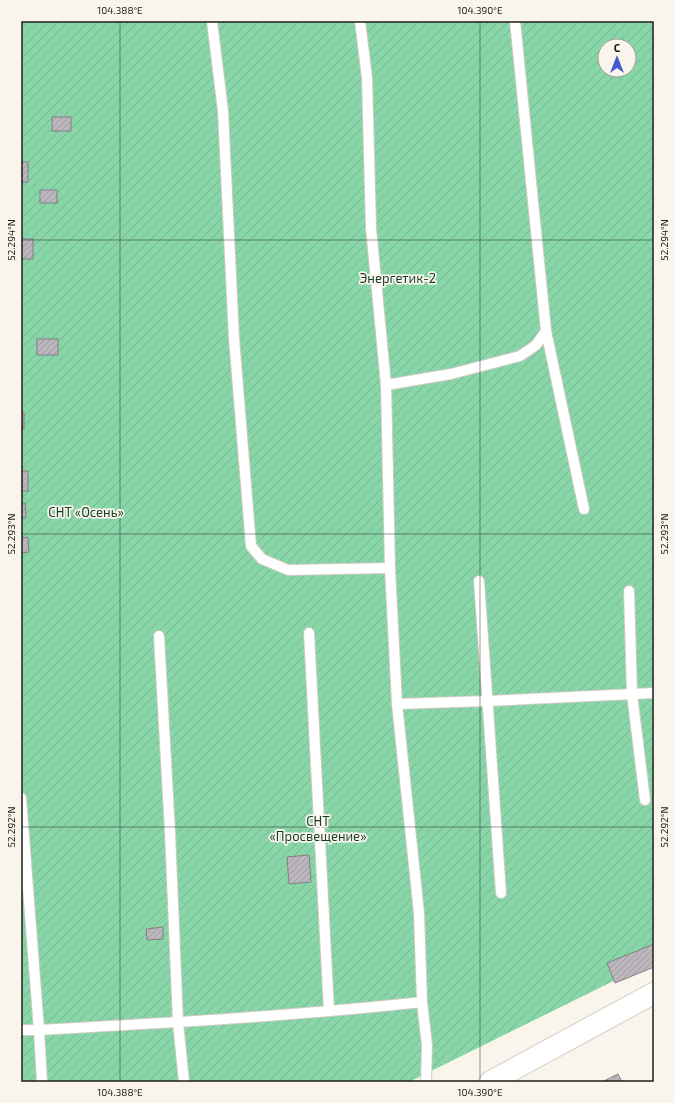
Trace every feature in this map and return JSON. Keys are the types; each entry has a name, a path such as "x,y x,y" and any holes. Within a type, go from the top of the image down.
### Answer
{"street":[{"path":"490,1082 654,993"}],"lane":[{"path":"212,21 223,111 234,338 251,546 262,559 288,570 390,568"},
{"path":"360,21 367,78 371,228 386,385 390,568 397,704 419,913 422,1002 426,1045 426,1082"},
{"path":"515,21 546,331 584,509"},
{"path":"386,385 451,374 520,356 536,345 546,331"},
{"path":"479,581 501,893"},
{"path":"629,591 632,694 645,800"},
{"path":"309,633 329,1011"},
{"path":"159,636 170,832 178,1022 184,1082"},
{"path":"397,704 654,693"},
{"path":"21,798 42,1082"},
{"path":"21,1030 178,1022 329,1011 422,1002"}],"green space":[{"path":"21,21 654,21 654,961 409,1082 21,1082"}],"building":[{"path":"52,117 71,117 71,131 52,131"},
{"path":"21,162 28,162 28,182 21,182"},
{"path":"40,190 57,190 57,203 40,203"},
{"path":"21,239 33,239 33,259 21,259"},
{"path":"37,339 58,339 58,355 37,355"},
{"path":"21,412 24,412 24,429 21,429"},
{"path":"21,471 28,471 28,491 21,491"},
{"path":"25,503 26,518 21,518 21,504"},
{"path":"28,537 29,552 21,553 21,538"},
{"path":"309,855 311,882 289,884 287,857"},
{"path":"163,927 163,939 147,940 146,929"},
{"path":"654,944 654,967 615,983 607,963"},
{"path":"618,1074 622,1082 602,1082"}],"park label":[{"name":"Энергетик-2","path":"398,278"},
{"name":"СНТ «Осень»","path":"86,512"},
{"name":"СНТ «Просвещение»","path":"318,828"}]}
